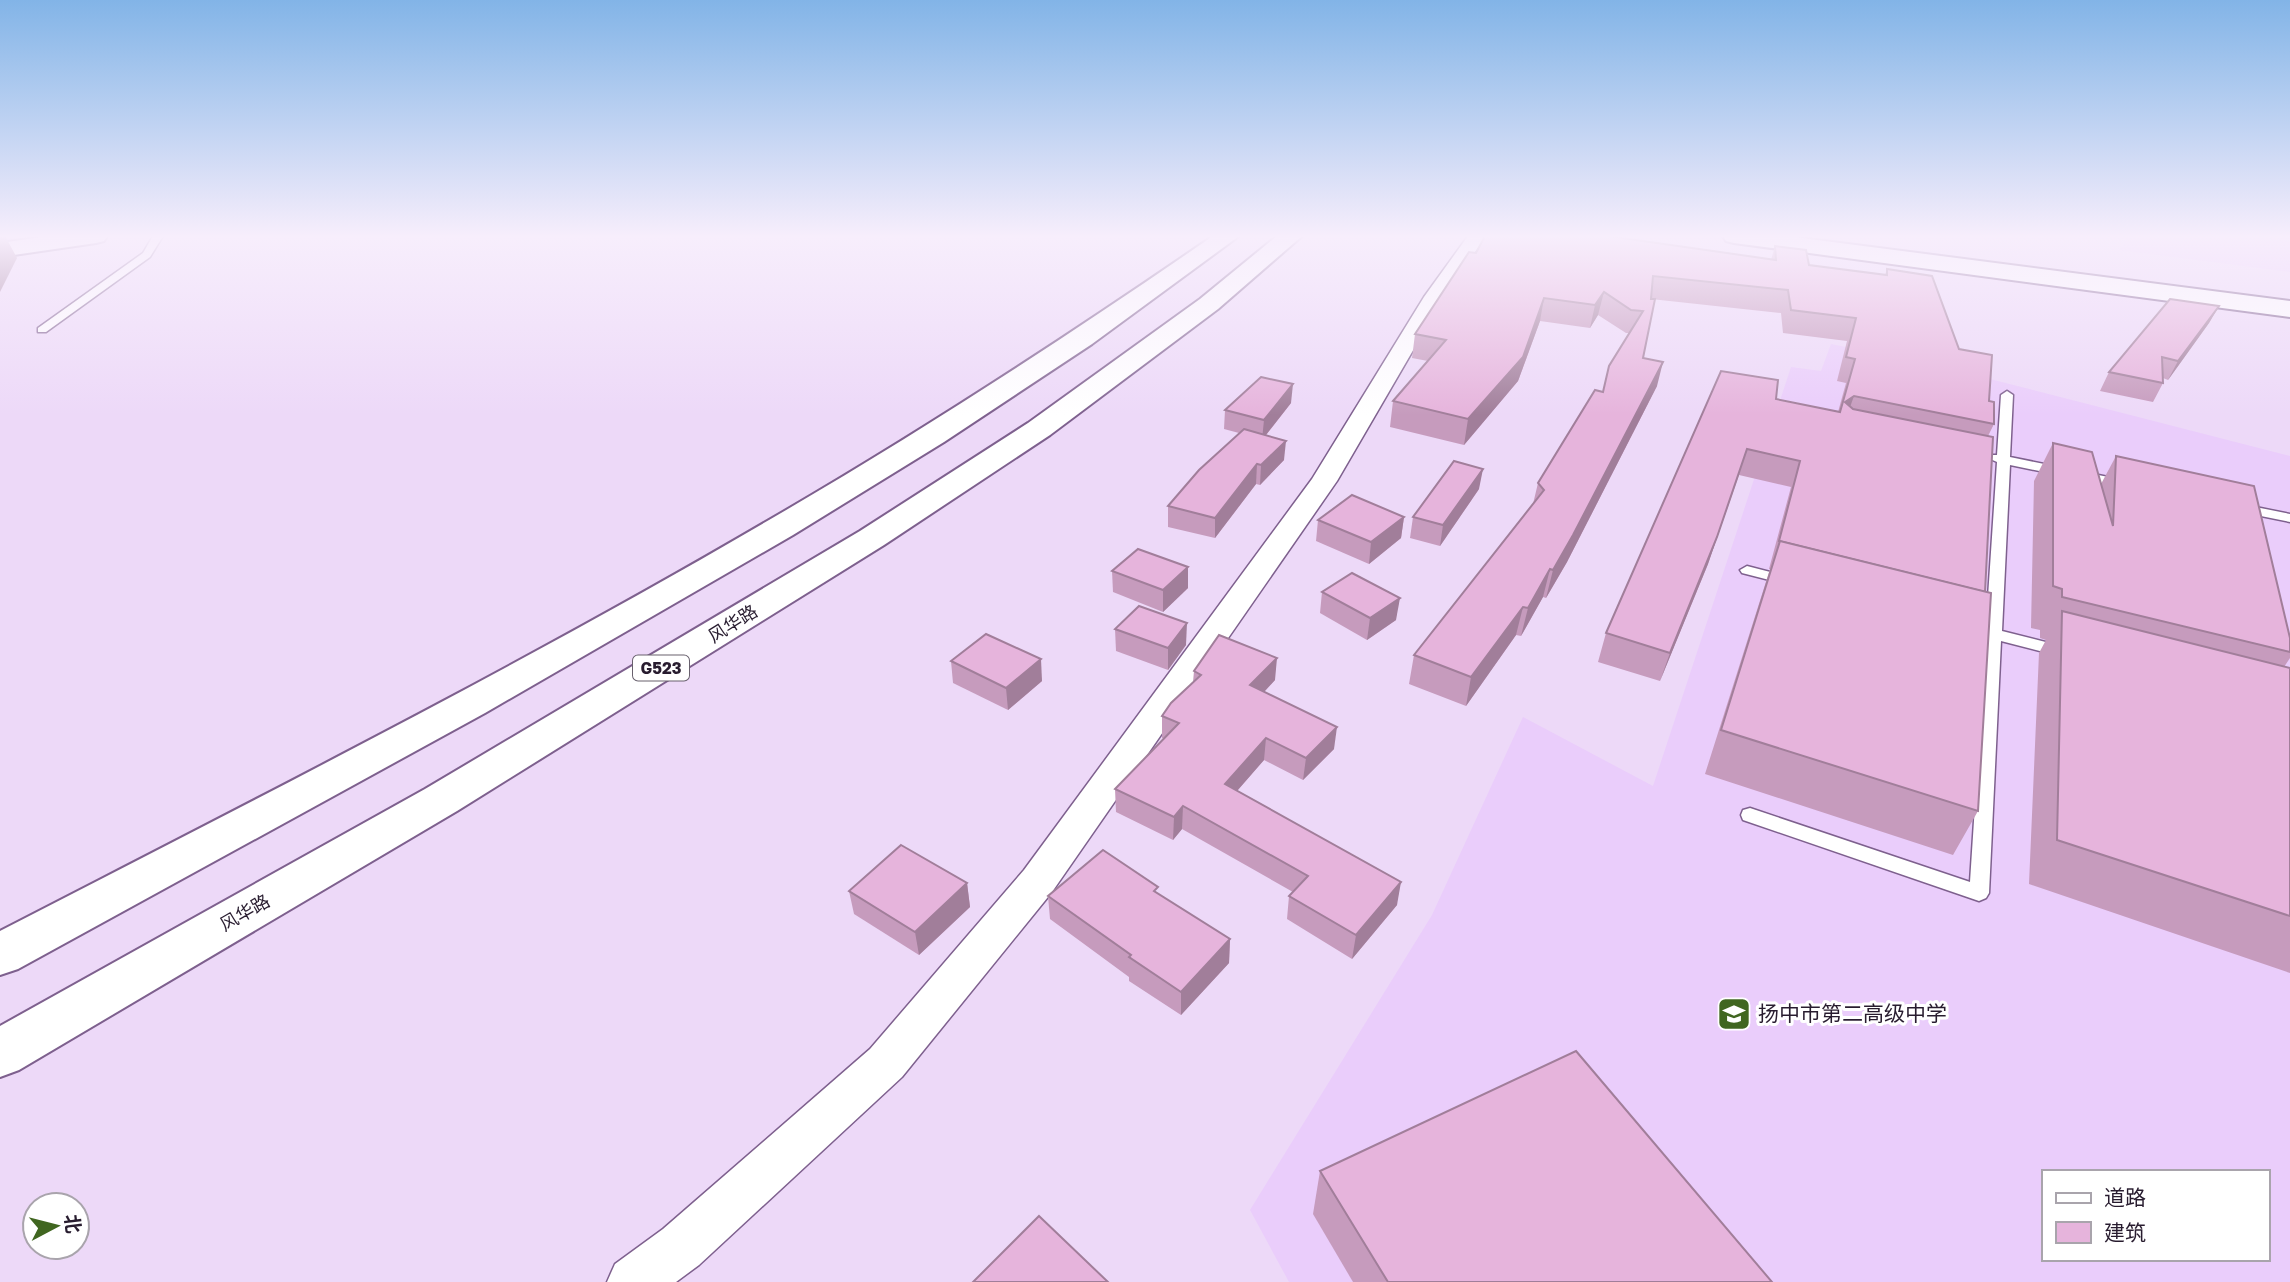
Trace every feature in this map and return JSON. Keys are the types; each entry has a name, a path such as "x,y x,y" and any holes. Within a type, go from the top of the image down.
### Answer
{"main road":[{"path":"0,955 365,760 801,515 970,412 1145,296"},
{"name":"风华路","path":"0,1053 442,800 872,538 1039,429 1219,296"},
{"path":"2190,296 2290,309"},
{"path":"2258,296 2290,300"}],"street":[{"path":"633,1282 681,1247 886,1063 1038,881 1324,481 1435,296"}],"lane":[{"path":"42,330 90,296"},
{"path":"1750,815 1979,893 2007,395"},
{"path":"1977,455 2137,487"},
{"path":"2240,512 2290,518"},
{"path":"1747,570 1799,584"},
{"path":"1968,627 2074,655"}],"shaded area":[{"path":"1831,344 1947,368 2290,456 2290,1282 1289,1282 1250,1210 1432,915 1523,717 1653,786 1791,367 1821,371"}],"building":[{"path":"1440,296 1601,296 1595,305 1544,298 1523,357 1468,419 1393,401 1446,340 1415,334"},
{"path":"1610,296 1651,296 1651,299 1655,299 1643,358 1663,362 1553,570 1550,569 1528,608 1523,607 1471,677 1414,655 1544,490 1538,483 1595,390 1603,392 1609,366 1643,311 1631,310"},
{"path":"1789,296 1939,296 1959,349 1992,355 1989,401 1994,402 1994,424 1854,396 1845,402 1853,409 1993,437 1985,592 1779,541 1800,461 1747,449 1717,537 1670,653 1606,633 1721,371 1778,380 1776,399 1840,412 1855,359 1846,357 1856,318 1791,310"},
{"path":"2170,299 2219,306 2178,361 2162,357 2163,383 2109,372"},
{"path":"1261,377 1293,384 1264,420 1225,410"},
{"path":"1244,429 1286,441 1261,465 1257,464 1215,518 1168,506 1199,470"},
{"path":"2053,443 2092,452 2113,526 2116,456 2254,486 2290,638 2290,652 2062,597 2062,589 2053,586"},
{"path":"1454,461 1483,469 1443,525 1413,517"},
{"path":"1352,495 1404,517 1371,542 1318,520"},
{"path":"1780,541 1991,593 1978,811 1721,730"},
{"path":"1138,549 1188,567 1163,590 1112,571"},
{"path":"1352,573 1400,598 1370,618 1322,592"},
{"path":"1139,606 1187,623 1168,648 1115,629"},
{"path":"2062,611 2290,668 2290,916 2057,840"},
{"path":"986,634 1041,659 1006,688 951,661"},
{"path":"1219,635 1277,658 1250,685 1337,727 1306,758 1266,738 1225,784 1401,882 1356,935 1289,896 1308,876 1183,806 1174,817 1115,789 1179,723 1162,716 1171,703 1201,675 1194,671"},
{"path":"901,845 967,883 915,932 849,891"},
{"path":"1103,850 1158,887 1154,891 1230,939 1181,992 1048,896"},
{"path":"1576,1051 1772,1282 1388,1282 1320,1171"},
{"path":"1039,1216 1108,1282 973,1282"}],"place":[{"name":"扬中市第二高级中学","path":"1734,1014"}]}
